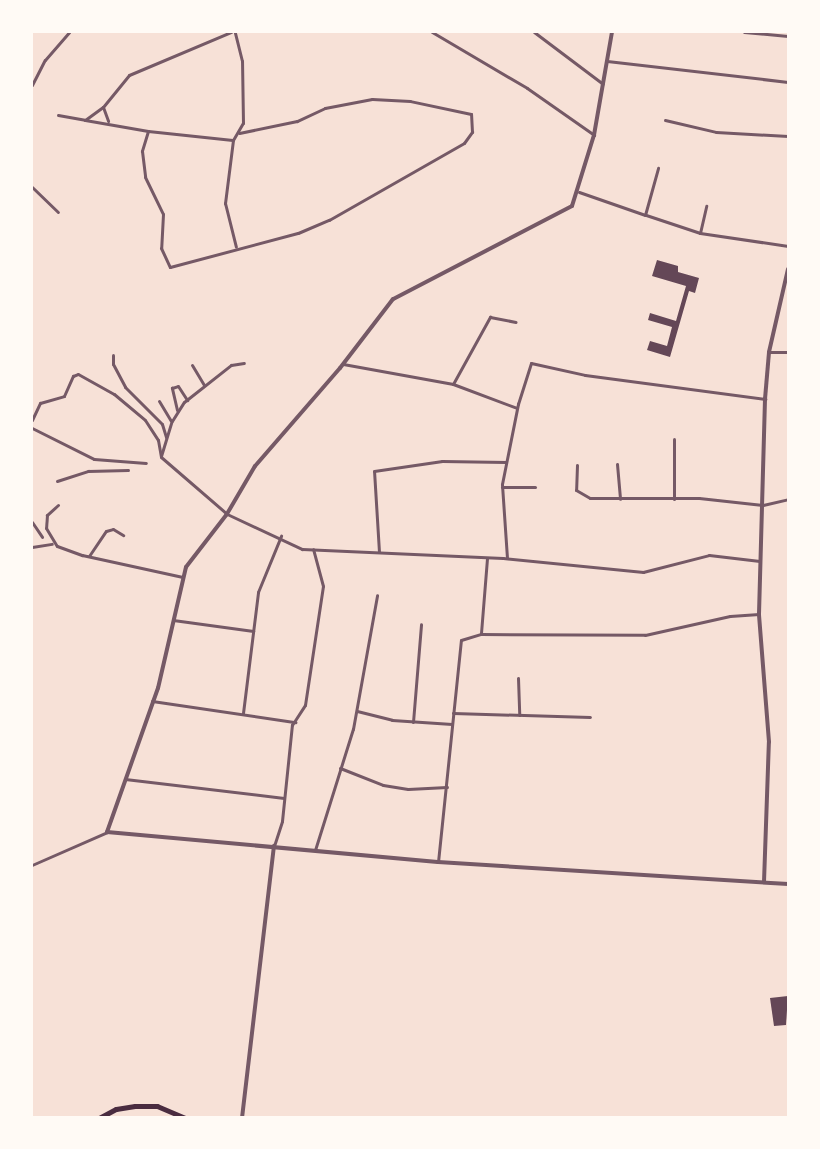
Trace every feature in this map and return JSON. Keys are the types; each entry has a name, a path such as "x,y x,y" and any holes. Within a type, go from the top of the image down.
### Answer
{"highway":[{"path":"99,1118 116,1109 135,1106 157,1106 185,1118"}],"street":[{"path":"32,85 45,60 69,32"},
{"path":"85,120 103,107 129,75 231,32"},
{"path":"235,32 242,61 243,123 233,140 225,204 236,247"},
{"path":"432,32 527,88 594,135"},
{"path":"534,32 603,84"},
{"path":"107,832 152,701 186,567 227,514 255,465 343,364 393,299 572,206 579,192 594,135 612,32"},
{"path":"744,32 789,36"},
{"path":"607,61 789,82"},
{"path":"148,132 142,151 145,177 163,214 160,235 170,267 236,247 298,233 339,216 464,143 472,132 471,114 410,101 351,102 297,122 239,133"},
{"path":"103,107 108,121"},
{"path":"58,115 108,121 148,132 233,140"},
{"path":"665,120 716,132 789,136"},
{"path":"645,215 658,168"},
{"path":"32,187 58,212"},
{"path":"579,192 700,233 789,246"},
{"path":"700,233 706,206"},
{"path":"764,882 770,742 759,614 765,399 769,352 789,269"},
{"path":"453,384 490,317 516,322"},
{"path":"769,352 789,352"},
{"path":"113,355 113,364 125,387 162,424 167,439"},
{"path":"160,457 177,410 231,365 244,363"},
{"path":"507,559 502,487 517,408 531,363 585,375 765,399"},
{"path":"343,364 453,384 517,408"},
{"path":"192,365 204,386"},
{"path":"32,420 39,403 64,396 73,376 78,374 114,394 145,420 158,440 160,457 227,514 281,536 302,549 507,559 643,572 709,555 762,561"},
{"path":"177,410 172,387 178,386 187,400"},
{"path":"159,401 172,423"},
{"path":"32,428 94,459 146,464"},
{"path":"674,439 674,499"},
{"path":"379,552 374,471 442,461 506,462"},
{"path":"617,464 620,499"},
{"path":"577,465 576,490 590,498 674,499 763,505 789,499"},
{"path":"57,481 88,471 128,470"},
{"path":"502,487 535,488"},
{"path":"57,546 46,528 47,515 58,504"},
{"path":"32,522 42,537"},
{"path":"89,556 106,531 113,529 123,535"},
{"path":"243,712 258,592 281,536"},
{"path":"32,548 46,543 89,556 183,577"},
{"path":"242,1118 273,846 284,798 295,722 305,705 323,586 313,549"},
{"path":"481,634 487,558"},
{"path":"315,850 357,711 377,595"},
{"path":"438,862 460,644 481,634 645,635 730,616 759,614"},
{"path":"173,620 253,631"},
{"path":"413,722 421,624"},
{"path":"518,678 519,715"},
{"path":"152,701 243,712 295,722"},
{"path":"357,711 413,722 452,724"},
{"path":"453,713 590,717"},
{"path":"340,768 383,785 408,789 447,787"},
{"path":"125,779 284,798"},
{"path":"32,866 107,832 438,862 789,884"}],"building":[{"path":"657,260 678,266 678,272 699,278 695,293 689,291 670,357 647,350 650,341 667,346 672,327 648,320 650,313 676,321 686,286 652,276"},
{"path":"788,996 786,1025 774,1026 770,998"}]}
